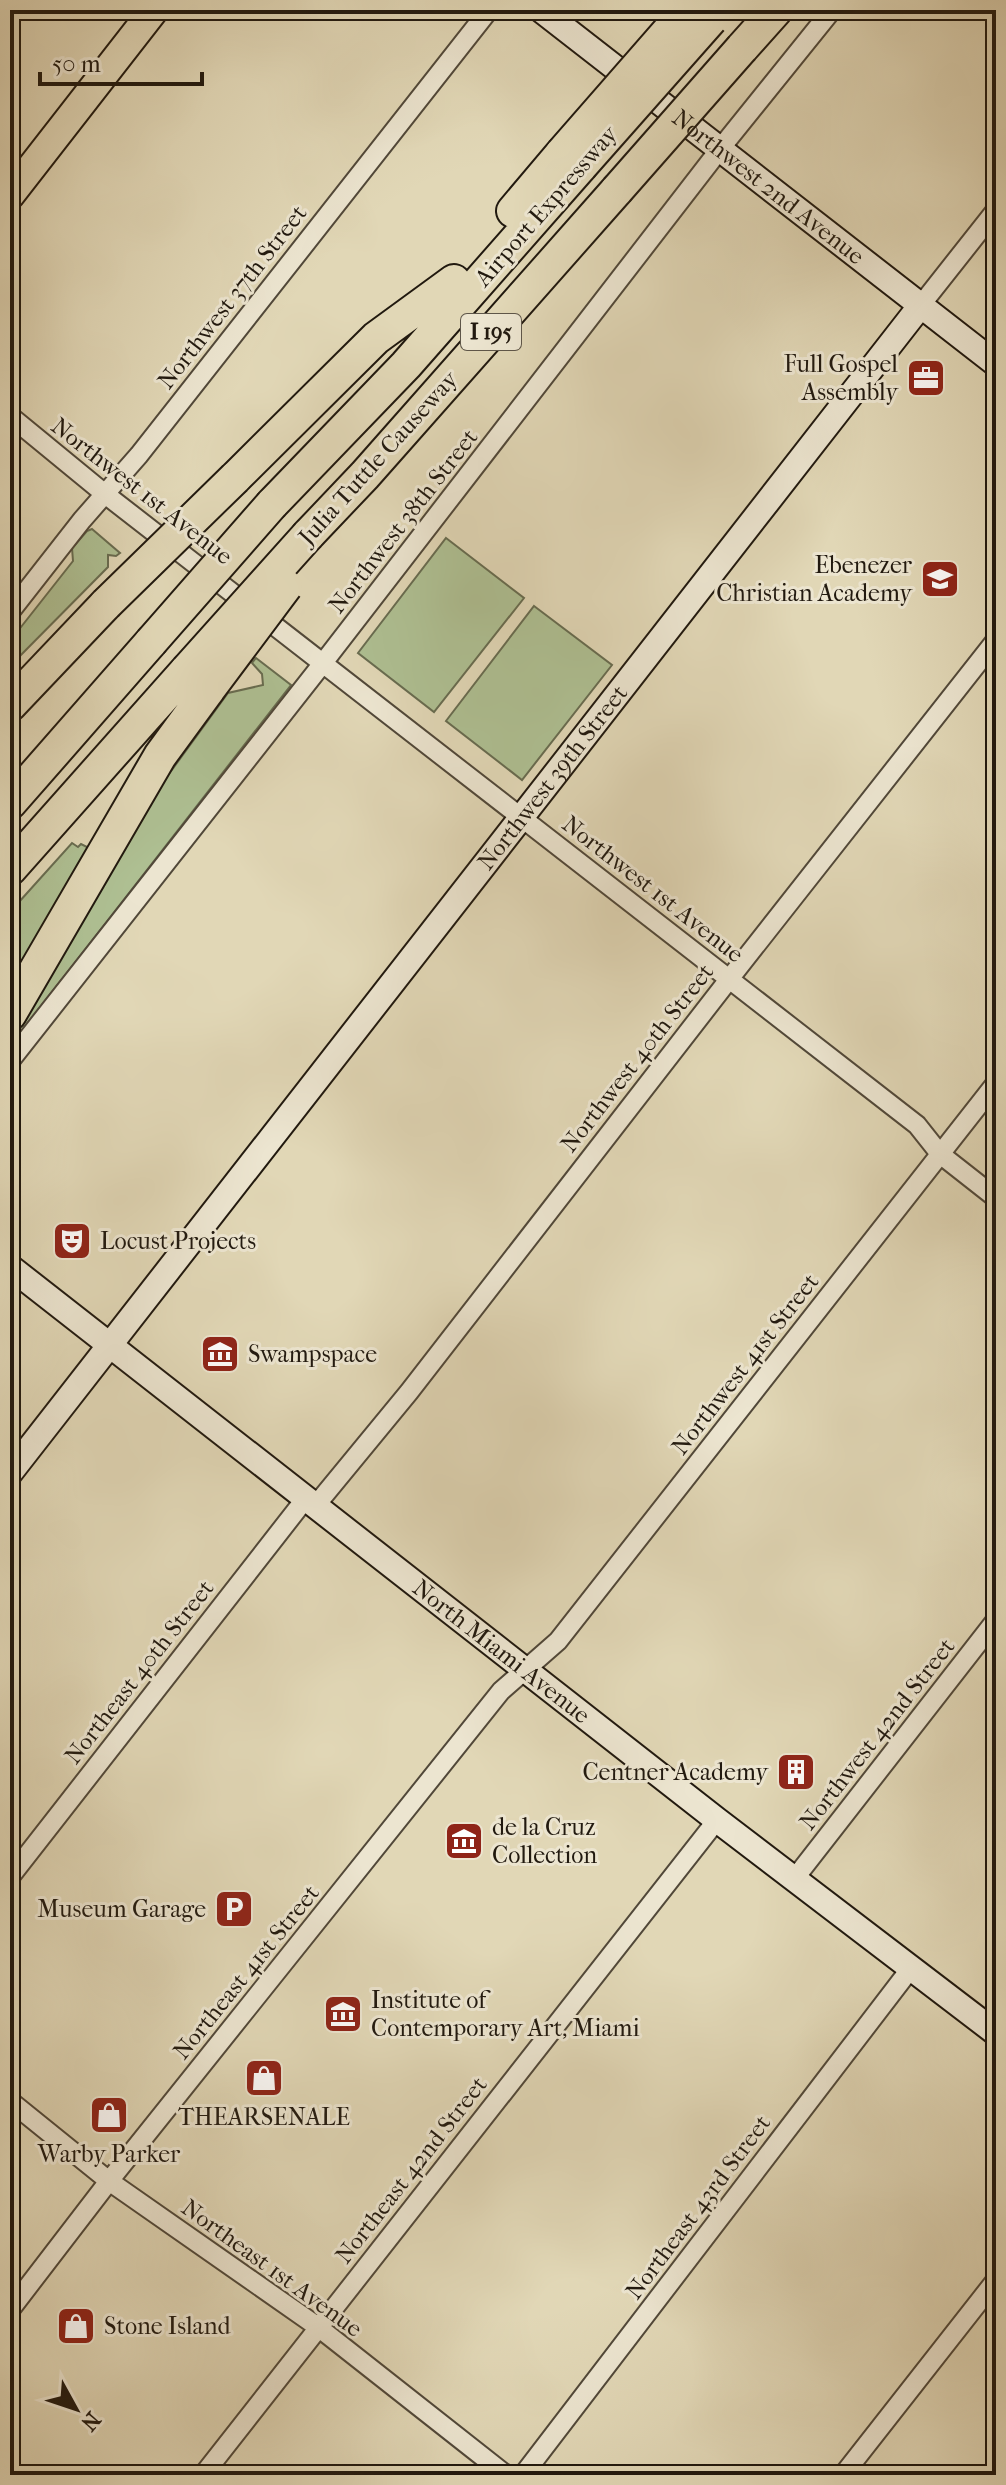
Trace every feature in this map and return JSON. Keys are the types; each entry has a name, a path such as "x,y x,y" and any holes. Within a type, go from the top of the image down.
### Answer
{"highway":[{"name":"Julia Tuttle Causeway","path":"10,869 198,680 365,475 776,10"},
{"path":"272,504 454,281 706,13"},
{"name":"Airport Expressway","path":"272,504 406,365 572,159"},
{"path":"10,705 106,604 376,338 454,281"},
{"name":"Julia Tuttle Causeway","path":"10,803 272,504"},
{"path":"10,1014 160,756 198,680"}],"main road":[{"path":"10,195 154,10"}],"street":[{"name":"Northwest 37th Street","path":"10,612 139,455 489,10"},
{"name":"Northwest 2nd Avenue","path":"541,10 996,364"},
{"name":"Northwest 38th Street","path":"10,1061 323,663 720,149 832,10"},
{"name":"Northwest 39th Street","path":"10,1473 996,210"},
{"name":"Northwest 1st Avenue","path":"10,416 105,494 917,1125 940,1154 996,1198"},
{"name":"Northwest 40th Street","path":"311,1501 409,1392 996,640"},
{"name":"Northwest 41st Street","path":"525,1669 558,1641 996,1083"},
{"name":"North Miami Avenue","path":"10,1267 717,1820 996,2033"},
{"name":"Northeast 40th Street","path":"10,1877 311,1501"},
{"name":"Northwest 42nd Street","path":"795,1878 996,1620"},
{"name":"Northeast 41st Street","path":"10,2310 109,2181 501,1691 525,1669"},
{"name":"Northeast 42nd Street","path":"203,2475 717,1820"},
{"name":"Northeast 43rd Street","path":"523,2475 911,1968"},
{"name":"Northeast 1st Avenue","path":"10,2101 109,2181 318,2327 506,2475"},
{"path":"843,2475 996,2280"}],"green space":[{"path":"92,529 120,553 108,555 108,567 10,666 10,641 73,561 72,548"},
{"path":"446,538 524,598 434,712 358,653"},
{"path":"534,606 612,665 522,780 446,721"},
{"path":"256,658 291,685 10,1046 10,1034 15,1033 139,815 228,693 263,685 262,674 252,663"},
{"path":"72,843 93,850 10,994 10,912"}],"place":[{"name":"Full Gospel Assembly","path":"926,378"},
{"name":"Ebenezer Christian Academy","path":"940,579"},
{"name":"Locust Projects","path":"72,1241"},
{"name":"Swampspace","path":"220,1354"},
{"name":"Centner Academy","path":"796,1772"},
{"name":"de la Cruz Collection","path":"464,1841"},
{"name":"Museum Garage","path":"234,1909"},
{"name":"Institute of Contemporary Art, Miami","path":"343,2014"},
{"name":"THEARSENALE","path":"264,2078"},
{"name":"Warby Parker","path":"109,2115"},
{"name":"Stone Island","path":"76,2326"}]}
